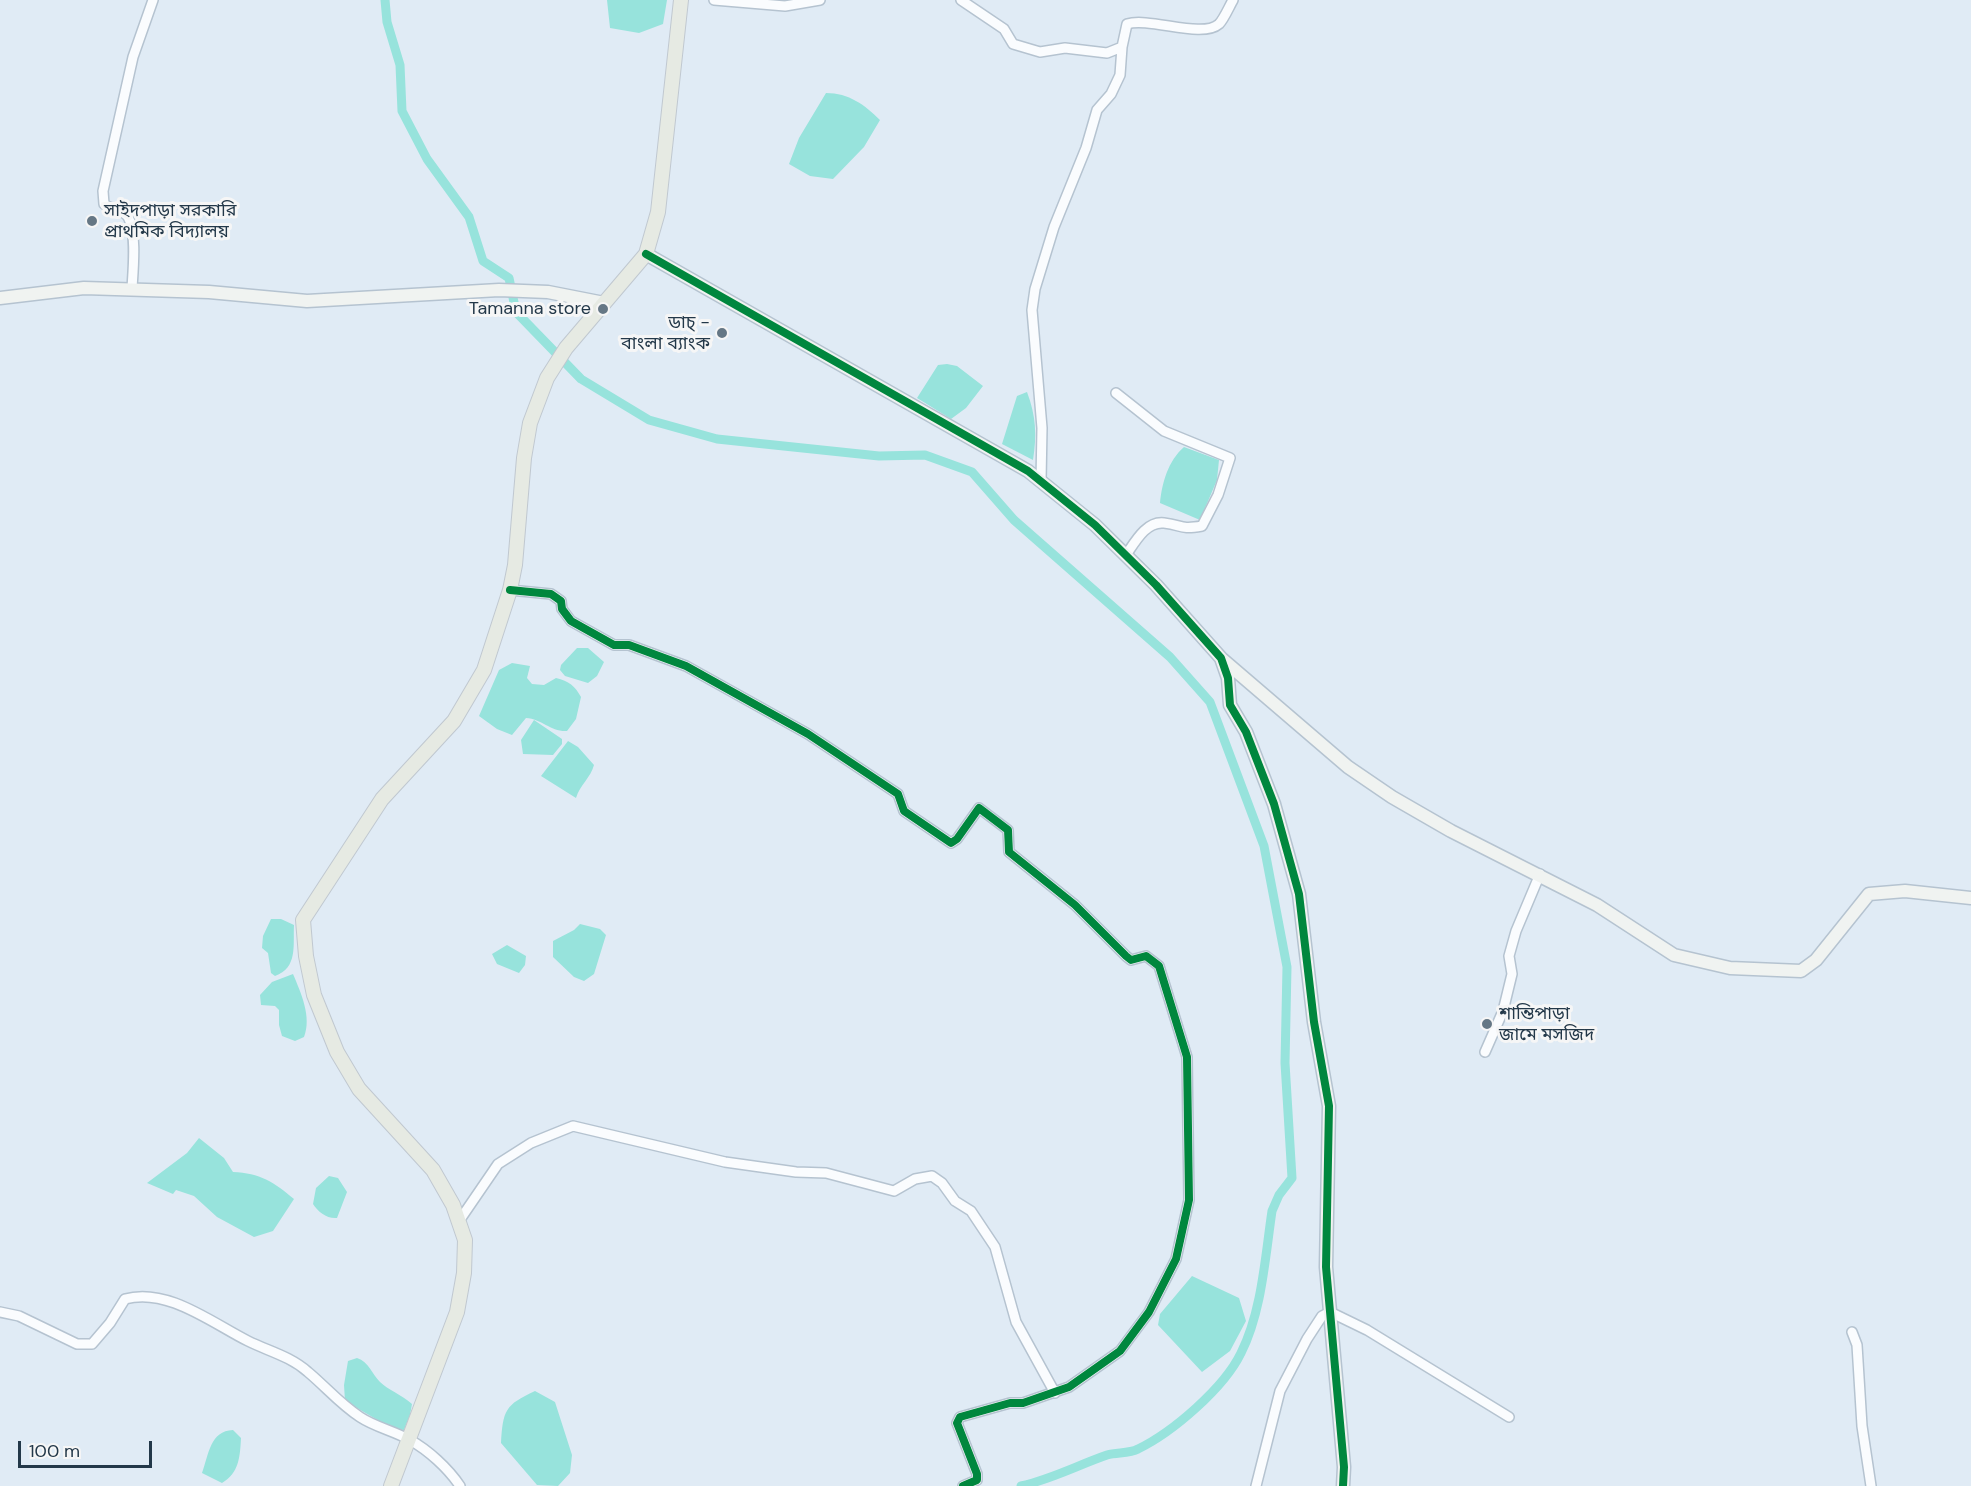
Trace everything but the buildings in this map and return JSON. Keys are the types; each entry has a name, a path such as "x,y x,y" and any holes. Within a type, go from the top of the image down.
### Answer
{"main road":[{"path":"391,1486 457,1312 464,1273 465,1240 453,1205 433,1170 359,1089 337,1052 314,995 303,920 382,799 454,722 484,670 510,590 530,423 548,378 566,348 646,254 658,212 681,0"}],"street":[{"path":"132,288 133,250 128,217 107,207 102,197 134,57 153,0"},
{"path":"714,0 784,6 820,0"},
{"path":"962,0 1004,29 1013,44 1040,52 1065,48 1107,53 1122,47"},
{"path":"1041,481 1042,428 1032,309 1035,289 1054,226 1083,156 1097,110 1111,94 1120,75 1122,47 1127,24 1171,25 1203,30 1218,25 1233,0"},
{"path":"646,254 1041,481 1095,525 1126,555 1221,658 1348,767 1392,797 1451,831 1540,874 1597,905 1674,955 1730,968 1801,971 1816,960 1869,894 1905,891 1971,898"},
{"path":"0,298 84,288 132,288 307,301 499,290 548,292 604,303"},
{"path":"1116,393 1164,431 1230,458 1218,495 1202,526 1184,529 1163,522 1145,529 1126,555"},
{"path":"510,590 551,594 561,601 562,609 571,621 614,645 630,645 686,666 808,734 898,794 904,811 951,843 957,839 979,808 1008,830 1009,852 1090,919 1126,956 1131,960 1146,956 1159,966 1187,1057 1189,1200 1180,1248 1149,1312 1120,1351 1069,1387 1055,1393 1023,1403 1010,1403 960,1417 957,1423 977,1474 977,1480 963,1486"},
{"path":"1221,658 1228,678 1230,705 1246,732 1274,804 1299,894 1314,1022 1329,1106 1326,1267 1344,1467 1343,1486"},
{"path":"1485,1052 1503,1011 1512,974 1509,956 1516,931 1540,874"},
{"path":"459,1221 498,1164 531,1143 573,1126 716,1160 796,1172 826,1173 894,1191 915,1179 932,1176 942,1183 955,1201 971,1211 995,1246 1016,1322 1055,1393"},
{"path":"0,1312 19,1316 76,1344 92,1344 110,1323 125,1299 138,1295 180,1305 250,1342 278,1352 308,1371 335,1400 362,1419 410,1440 442,1465 460,1486"},
{"path":"1330,1312 1367,1330 1509,1417"},
{"path":"1256,1486 1280,1391 1307,1339 1322,1316 1330,1312"},
{"path":"1852,1332 1857,1345 1862,1426 1871,1486"}],"shaded area":[{"path":"607,0 667,0 663,24 639,33 610,28"},
{"path":"826,93 842,95 856,101 880,120 864,147 833,179 810,176 789,164 799,138"},
{"path":"938,365 957,366 983,386 966,408 951,419 917,398"},
{"path":"1027,392 1035,426 1033,460 1002,444 1017,396"},
{"path":"1184,447 1219,460 1217,480 1200,520 1160,503 1167,473 1174,459"},
{"path":"577,648 588,648 604,662 597,676 588,683 565,676 560,670 561,665"},
{"path":"512,663 530,666 527,678 532,684 544,685 556,678 568,682 576,690 581,697 576,719 567,731 556,730 526,718 512,735 497,729 479,716 499,670"},
{"path":"534,720 562,739 562,744 553,755 523,754 521,740"},
{"path":"568,741 578,747 594,765 576,798 541,776"},
{"path":"271,919 281,919 294,925 294,948 291,962 275,976 271,973 268,953 262,948 263,936"},
{"path":"580,924 600,929 606,935 594,974 584,981 574,977 553,957 553,941 574,930"},
{"path":"507,945 526,956 525,965 519,973 497,964 492,954"},
{"path":"293,974 305,1005 307,1021 304,1037 295,1041 282,1036 279,1010 275,1006 261,1005 260,995 272,982"},
{"path":"199,1138 224,1158 233,1172 251,1174 266,1180 294,1199 273,1231 254,1237 217,1217 194,1196 176,1190 173,1194 147,1183 187,1153"},
{"path":"329,1176 338,1178 347,1192 337,1218 323,1214 313,1204 316,1188"},
{"path":"1192,1276 1239,1298 1246,1321 1230,1351 1202,1372 1158,1325 1160,1314"},
{"path":"357,1358 367,1365 383,1385 412,1404 404,1430 393,1429 345,1401 344,1385 348,1361"},
{"path":"535,1391 555,1402 572,1455 570,1473 558,1486 537,1485 501,1443 503,1423 508,1410 517,1400"},
{"path":"233,1430 241,1438 239,1458 232,1474 222,1483 202,1473 215,1439 225,1431"}],"waterway":[{"path":"385,0 387,22 400,65 402,111 427,159 469,217 483,261 509,278 516,312 581,379 649,420 717,439 879,456 925,455 972,472 1014,520 1170,657 1210,702 1264,846 1287,967 1285,1063 1292,1178 1279,1195 1272,1211 1262,1284 1254,1320 1241,1353 1223,1380 1196,1408 1166,1432 1138,1449 1107,1455 1021,1486"}],"cycle path":[{"path":"646,254 1028,471 1095,525 1156,585 1221,658 1228,678 1230,705 1246,732 1274,804 1299,894 1314,1022 1329,1106 1326,1267 1344,1467 1343,1486"},
{"path":"510,590 551,594 561,601 562,609 571,621 614,645 629,645 686,666 808,734 898,794 904,811 951,843 957,839 979,808 1008,830 1009,852 1075,905 1126,956 1131,960 1146,956 1159,966 1187,1057 1189,1200 1176,1259 1149,1312 1120,1351 1069,1387 1023,1403 1010,1403 960,1417 957,1423 977,1474 977,1480 963,1486"}],"place":[{"name":"সাইদপাড়া সরকারি প্রাথমিক বিদ্যালয়","path":"92,221"},
{"name":"Tamanna store","path":"603,309"},
{"name":"ডাচ্ - বাংলা ব্যাংক","path":"722,333"},
{"name":"শান্তিপাড়া জামে মসজিদ","path":"1487,1024"}]}
